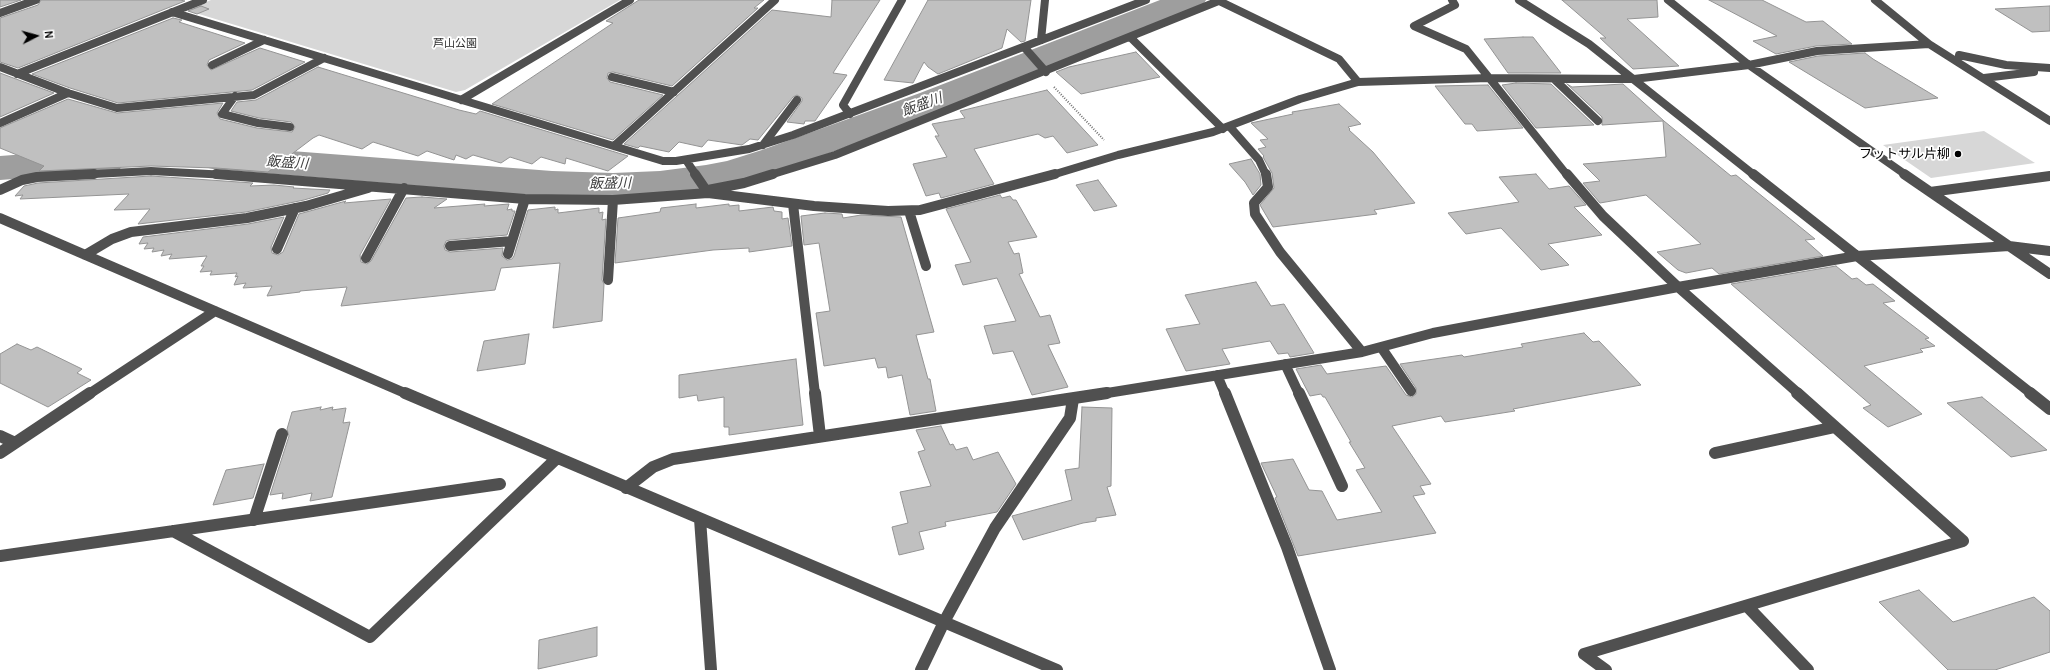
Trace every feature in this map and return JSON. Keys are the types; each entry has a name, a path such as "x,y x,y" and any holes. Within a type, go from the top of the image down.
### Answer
{"street":[{"path":"0,13 36,0"},
{"path":"17,74 203,0"},
{"path":"461,100 630,0"},
{"path":"614,146 775,0"},
{"path":"850,114 843,105 902,0"},
{"path":"1041,40 1045,0"},
{"path":"172,12 663,161 686,160 763,145 1026,50 1041,40 1146,0"},
{"path":"0,190 22,180 37,177 151,171 222,173 525,199 613,200 707,190 758,179 835,155 1130,37 1218,0 1339,59 1358,82"},
{"path":"1452,0 1455,5 1414,26 1466,49 1551,156 1603,216 1678,287 1963,541 1584,654 1606,670"},
{"path":"1519,0 1589,44 2050,409"},
{"path":"1668,0 1749,65 2050,274"},
{"path":"1875,0 1929,44 2050,121"},
{"path":"1130,37 1258,160 1265,170 1268,187 1254,203 1255,214 1280,252 1362,352"},
{"path":"212,65 264,40"},
{"path":"686,160 707,190 793,204 888,211 909,211 964,199 1029,182 1118,155 1226,128 1300,99 1358,82 1488,78 1634,79 1749,65 1817,51 1929,44"},
{"path":"1026,50 1043,71"},
{"path":"1960,54 2006,65 2050,69"},
{"path":"0,68 68,93 117,108 254,94 324,58"},
{"path":"1984,78 2050,69"},
{"path":"612,77 674,92"},
{"path":"1554,79 1598,121"},
{"path":"0,123 68,93"},
{"path":"234,96 222,114 258,123 290,127"},
{"path":"763,145 797,100"},
{"path":"1930,192 2050,176"},
{"path":"84,255 112,239 131,232 247,218 295,208 374,187"},
{"path":"366,258 404,188"},
{"path":"508,254 525,199"},
{"path":"608,280 613,200"},
{"path":"793,204 820,436"},
{"path":"277,249 295,208"},
{"path":"909,211 926,266"},
{"path":"1,220 216,311 556,459 1057,670"},
{"path":"450,246 512,241"},
{"path":"626,488 653,467 672,459 1074,399 1362,352 1405,339 1433,333 1678,287 1857,256 2009,246 2050,251"},
{"path":"0,453 216,311"},
{"path":"1381,347 1411,391"},
{"path":"1285,364 1342,486"},
{"path":"1217,376 1287,547 1330,670"},
{"path":"921,670 944,622 995,528 1070,418 1074,399"},
{"path":"1715,453 1834,427"},
{"path":"254,520 282,434"},
{"path":"0,436 15,443"},
{"path":"173,531 370,637 556,459"},
{"path":"0,556 500,484"},
{"path":"700,519 711,670"},
{"path":"1747,606 1808,670"}],"path":[{"path":"1043,71 1118,155"}],"green space":[{"name":"芦山公園","path":"211,0 620,0 465,90 456,92 189,11 191,8"},
{"name":"フットサル片柳","path":"1984,131 2035,163 1931,178 1883,145"}],"building":[{"path":"0,0 21,0 0,7"},
{"path":"41,0 185,1 18,68 0,62 0,18 38,5"},
{"path":"639,0 764,0 754,8 758,8 672,86 613,72 608,73 607,78 610,82 663,95 613,140 492,104 613,23 606,21"},
{"path":"832,0 880,0 833,73 847,75 815,121 805,121 804,124 787,122 802,101 802,98 797,95 793,97 758,140 750,139 742,145 708,140 702,147 679,142 669,152 640,146 638,148 624,144 772,10 831,17"},
{"path":"928,0 1031,0 1025,41 1021,42 1007,29 1002,48 938,74 924,62 913,83 884,80"},
{"path":"1562,0 1657,0 1658,17 1627,19 1679,66 1633,69 1600,38 1606,38"},
{"path":"1709,0 1762,0 1806,22 1823,21 1852,44 1816,46 1776,54 1753,41 1777,36"},
{"path":"201,6 209,9 197,14 188,11"},
{"path":"2050,6 2050,31 2032,32 1995,9"},
{"path":"173,18 182,20 179,22 245,43 209,60 207,65 211,70 260,48 305,62 252,90 118,103 32,74"},
{"path":"1533,37 1561,73 1508,73 1484,39"},
{"path":"1136,52 1160,77 1081,94 1056,72 1069,67"},
{"path":"1865,53 1938,98 1865,108 1789,62 1818,56"},
{"path":"318,67 459,110 476,114 480,111 628,156 608,171 566,158 565,164 541,157 532,164 510,157 501,163 473,155 466,159 456,155 454,160 427,151 418,156 373,142 362,149 319,135 268,172 216,168 151,166 39,171 44,166 0,148 0,128 68,99 117,113 223,103 217,113 220,119 257,128 292,132 295,127 291,122 259,118 231,111 237,102 256,100"},
{"path":"0,73 16,79 54,93 0,117"},
{"path":"1516,83 1551,84 1594,125 1536,128 1502,85"},
{"path":"1567,84 1572,87 1623,84 1664,121 1731,176 1736,175 1815,239 1805,240 1823,256 1719,274 1712,268 1686,273 1678,270 1657,252 1701,244 1646,195 1600,203 1583,183 1600,181 1583,164 1666,157 1663,121 1602,125 1602,117"},
{"path":"1488,85 1523,128 1477,131 1472,124 1465,124 1435,86"},
{"path":"1047,90 1098,145 1067,153 1053,136 1045,138 1038,134 974,149 994,184 941,198 939,193 926,196 913,164 947,157 935,136 939,136 932,124 965,118 960,111"},
{"path":"1339,104 1361,124 1348,127 1350,129 1349,130 1373,152 1415,203 1374,210 1377,214 1273,227 1260,205 1274,188 1272,173 1263,157 1264,156 1258,149 1266,147 1260,140 1268,139 1251,123 1293,114 1292,112"},
{"path":"1251,159 1260,174 1261,185 1253,195 1245,182 1229,164"},
{"path":"1536,174 1549,189 1569,186 1586,205 1574,207 1602,235 1548,244 1569,265 1541,270 1501,228 1466,234 1448,213 1519,202 1499,177"},
{"path":"151,176 253,183 250,186 274,185 294,187 293,188 330,190 328,193 304,200 246,212 138,224 150,209 114,210 129,194 20,199 23,195 15,196 24,186 38,183"},
{"path":"1098,180 1117,206 1094,211 1076,185"},
{"path":"1000,195 1002,198 1010,196 1013,200 1016,200 1037,237 1008,242 1014,254 1019,253 1023,273 1019,274 1040,317 1050,315 1060,343 1048,345 1068,387 1032,395 1013,351 993,354 984,326 1016,321 997,278 963,285 955,265 971,262 946,209"},
{"path":"422,197 447,199 434,208 485,204 484,206 509,204 507,210 512,209 512,211 515,211 507,235 450,240 446,241 444,246 445,250 450,252 503,248 502,256 507,260 512,259 514,256 528,210 555,207 555,210 558,209 558,213 599,208 599,213 603,212 602,220 606,219 602,280 604,284 602,321 553,328 560,263 501,268 495,290 341,306 347,287 300,291 267,296 272,286 243,288 246,283 234,285 238,276 235,277 237,273 210,275 212,271 200,272 204,266 201,266 207,256 169,259 172,254 161,256 164,250 152,252 154,248 144,249 148,243 139,244 143,237 248,224 284,217 271,247 272,253 278,255 283,252 299,214 346,201 344,203 391,199 360,255 361,262 367,264 371,261 406,198"},
{"path":"696,204 696,208 729,204 729,206 739,205 739,211 773,207 774,211 782,212 782,219 788,218 792,246 749,252 749,248 713,250 615,263 618,218 660,212 661,208"},
{"path":"825,213 842,214 843,218 861,215 901,217 934,332 916,335 928,379 930,379 936,411 910,415 902,375 888,378 886,367 878,368 875,358 824,366 816,313 830,311 819,243 804,245 801,216"},
{"path":"1836,266 1852,279 1857,278 1866,285 1873,284 1895,301 1883,303 1929,338 1925,339 1935,346 1920,349 1923,352 1864,366 1922,414 1888,427 1863,408 1871,405 1731,284"},
{"path":"1256,282 1271,306 1284,304 1314,353 1290,357 1288,353 1278,354 1270,341 1222,349 1230,364 1186,371 1166,329 1200,324 1185,295"},
{"path":"1584,333 1593,342 1599,341 1641,385 1513,409 1515,411 1445,422 1441,416 1392,426 1431,484 1420,486 1425,494 1413,496 1436,533 1298,556 1275,498 1277,497 1261,463 1293,459 1309,490 1322,491 1337,520 1382,512 1356,470 1365,468 1325,397 1321,394 1310,396 1296,369 1321,365 1327,374 1386,366 1406,395 1412,397 1416,394 1416,388 1400,364 1462,355 1464,357 1523,347 1521,344"},
{"path":"529,334 525,364 477,371 484,341"},
{"path":"17,344 31,350 37,347 82,369 77,373 91,380 48,407 0,383 0,354"},
{"path":"796,359 803,425 729,435 729,427 724,427 724,397 698,401 697,395 679,398 679,375"},
{"path":"1982,397 2047,450 2011,457 1947,403"},
{"path":"321,407 320,410 333,407 332,410 346,408 343,423 350,422 332,497 310,501 312,493 282,499 283,493 270,495 289,436 287,429 292,412"},
{"path":"1082,407 1112,408 1111,486 1107,487 1116,515 1096,518 1096,521 1083,523 1023,540 1012,516 1072,500 1065,470 1079,468"},
{"path":"941,426 950,445 953,444 956,450 967,447 973,460 998,452 1016,484 997,512 945,522 946,526 919,532 924,549 899,555 892,527 908,523 900,492 931,486 918,452 925,450 916,430"},
{"path":"264,464 253,498 213,505 226,470"},
{"path":"1919,590 1953,622 2034,597 2050,611 2050,652 1995,670 1948,670 1879,602"},
{"path":"597,627 597,656 538,669 539,640"}],"waterway":[{"name":"飯盛川","path":"213,157 552,184 613,186 660,183 706,177 733,172 776,159 933,101 1190,0"},
{"name":"飯盛川","path":"0,168 106,160"}],"place":[{"name":"フットサル片柳","path":"1958,154"}]}
